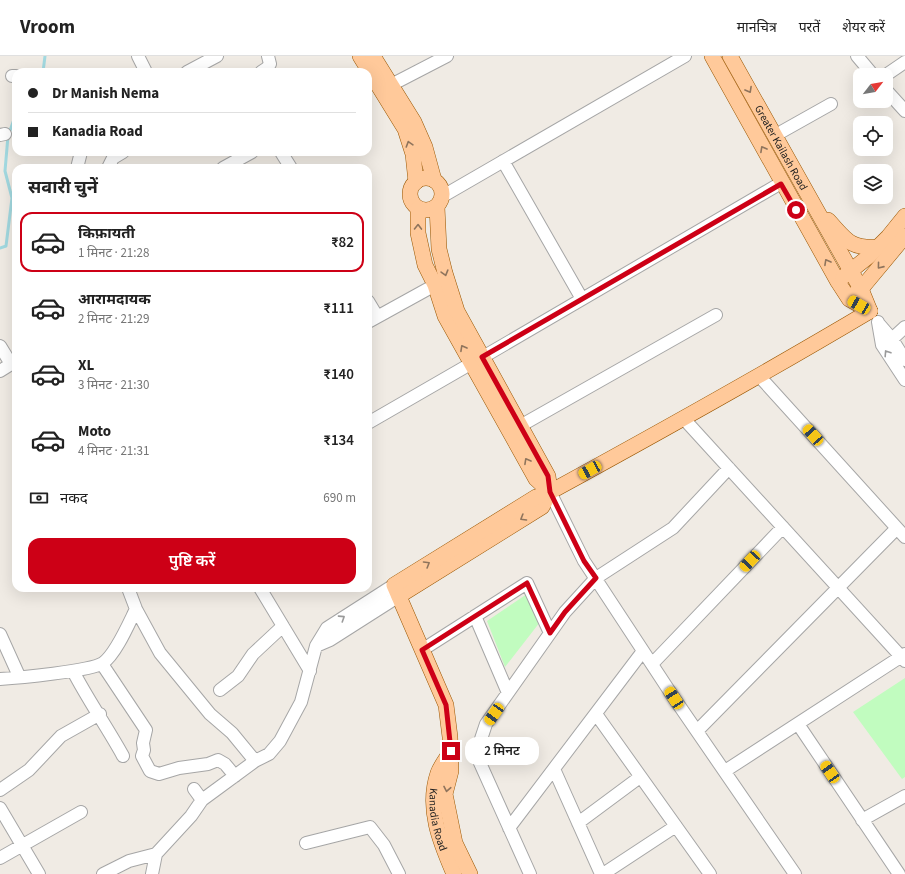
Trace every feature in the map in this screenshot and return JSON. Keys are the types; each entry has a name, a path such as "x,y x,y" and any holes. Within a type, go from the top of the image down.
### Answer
{"main road":[{"path":"360,56 367,68"},
{"path":"373,56 378,85 414,122 425,147 434,180 440,185 439,249 444,273 457,311 477,360 536,479 550,492"},
{"name":"Greater Kailash Road","path":"712,56 781,184 838,282 849,299 874,317"},
{"name":"Greater Kailash Road","path":"730,56 861,289 874,317"},
{"path":"372,75 405,129 413,154 416,182"},
{"path":"434,180 422,179 416,182 410,192 410,199 418,209 418,233 425,265 435,285 445,316 477,360 520,426 548,476 550,492"},
{"path":"418,209 431,210 440,201"},
{"path":"814,207 848,242 856,247 878,247"},
{"path":"838,282 868,257 905,216"},
{"path":"849,299 861,289 905,236"},
{"path":"470,874 455,843 445,794 451,771 451,751 446,705 396,590 536,497 550,492 760,377 874,317"},
{"name":"Kanadia Road","path":"451,751 439,771 433,791 434,819 454,874"}],"street":[{"path":"138,56 144,68"},
{"path":"194,68 217,56"},
{"path":"267,68 270,64 268,56"},
{"path":"378,85 447,56"},
{"path":"440,201 503,161 685,56"},
{"path":"857,56 867,68"},
{"path":"893,70 905,62"},
{"path":"893,98 905,111"},
{"path":"774,136 831,104"},
{"path":"110,164 113,158 116,156"},
{"path":"230,164 245,156"},
{"path":"503,161 582,299"},
{"path":"372,421 781,184"},
{"path":"373,319 435,285"},
{"path":"520,426 716,315"},
{"path":"874,317 892,339 905,360"},
{"path":"874,317 882,345 905,380"},
{"path":"892,339 905,326"},
{"path":"0,346 12,361"},
{"path":"0,371 12,364"},
{"path":"697,730 839,588 901,533 760,377"},
{"path":"684,419 904,657 725,771"},
{"path":"530,874 476,754 486,724 565,612 596,578 673,528 729,468"},
{"path":"550,492 584,561 643,651 795,874"},
{"path":"652,664 783,527"},
{"path":"422,650 527,583 550,633"},
{"path":"152,874 156,854 190,816 202,800 255,762 269,754 280,742 301,702 316,646 327,628 396,590"},
{"path":"131,592 136,609 160,653 210,714 232,733 255,762"},
{"path":"262,592 310,671"},
{"path":"0,678 73,671 102,664 118,645 136,609"},
{"path":"475,616 508,693"},
{"path":"220,690 238,676 253,654 283,626"},
{"path":"0,634 19,676"},
{"path":"509,828 643,651"},
{"path":"102,664 146,730 142,756 150,770 159,774 178,768 208,764 218,760 225,764 235,776"},
{"path":"73,671 90,703 100,714 123,756"},
{"path":"0,790 28,770 61,736 100,714"},
{"path":"596,714 710,874"},
{"path":"798,724 899,874"},
{"path":"554,770 602,874 676,826"},
{"path":"578,823 640,777"},
{"path":"194,789 202,800"},
{"path":"862,820 905,796"},
{"path":"0,808 39,874"},
{"path":"0,858 81,812"},
{"path":"306,843 370,827 384,844 399,874"},
{"path":"103,874 129,861 156,854"}],"green space":[{"path":"527,594 540,622 505,667 487,621"},
{"path":"905,678 905,777 902,779 853,712"}],"waterway":[{"path":"44,68 45,56"},
{"path":"12,125 8,136 5,171 12,198"},
{"path":"0,248 6,246 12,198"}],"route":[{"path":"451,751 446,705 422,650 527,583 550,633 584,589 596,578 584,561 550,492 548,476 482,357 781,184 796,210"}]}
